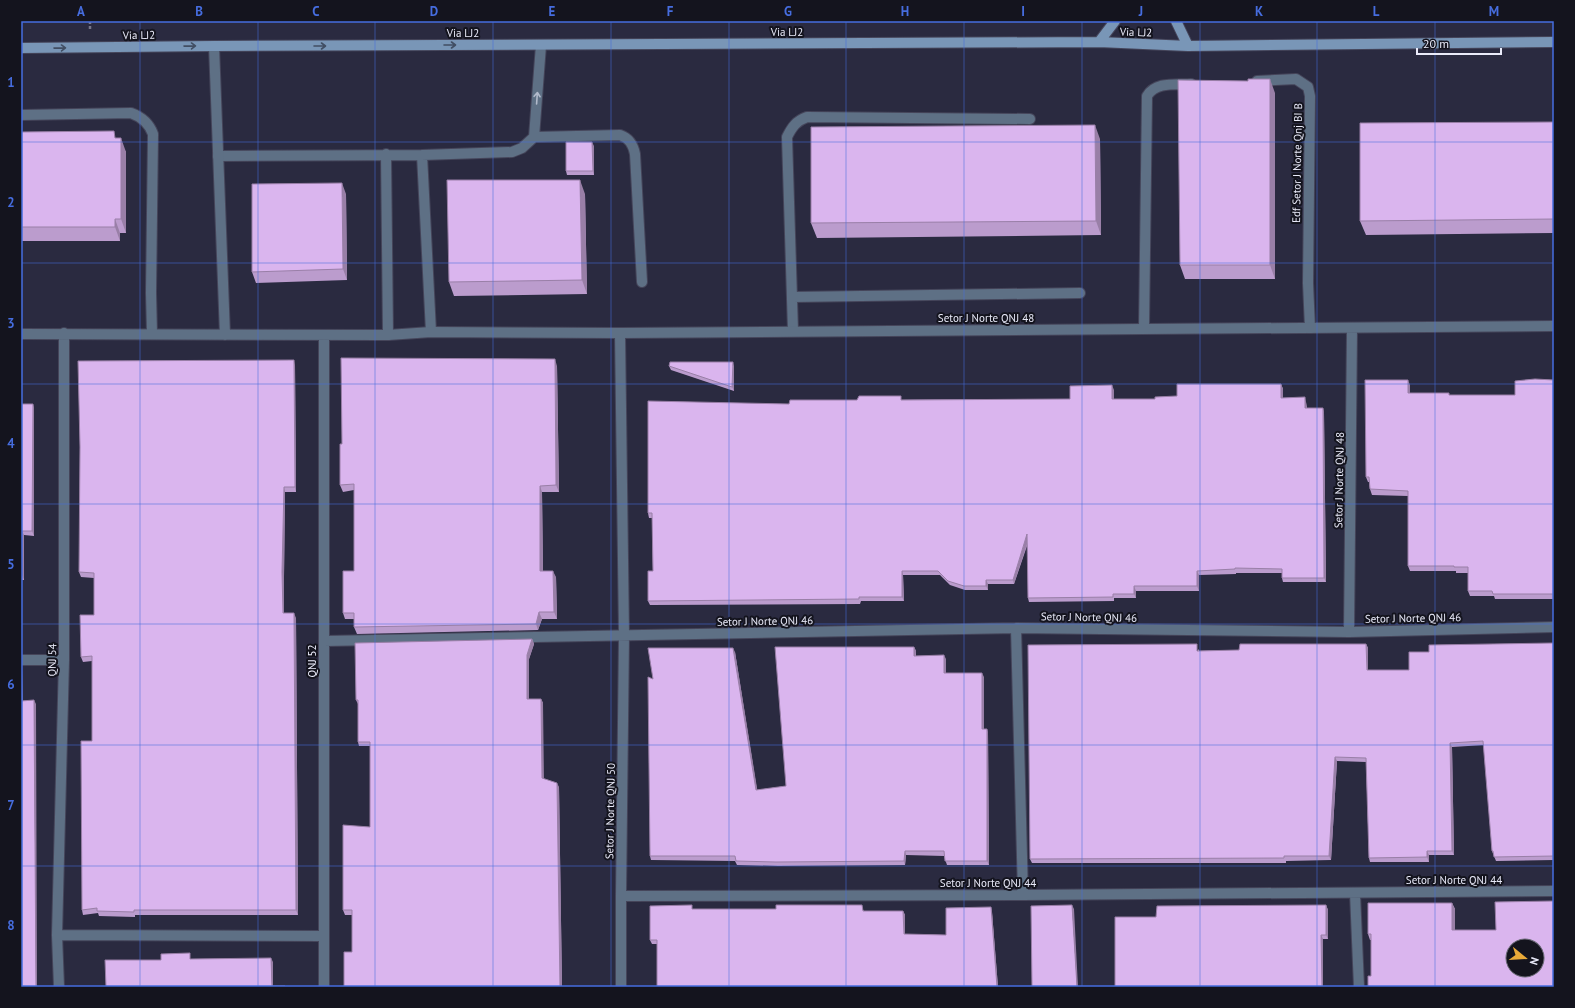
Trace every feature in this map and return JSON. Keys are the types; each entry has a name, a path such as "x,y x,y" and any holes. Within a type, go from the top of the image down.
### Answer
{"main road":[{"path":"1099,42 1115,21"},
{"path":"1176,21 1188,46"},
{"name":"Via LJ2","path":"21,48 1099,42 1188,46 1554,42"}],"street":[{"path":"534,137 541,45"},
{"path":"214,46 224,335"},
{"name":"Edf Setor J Norte Qnj BI B","path":"1250,81 1296,79 1308,86 1310,96 1308,282 1310,328"},
{"path":"1144,329 1147,96 1151,89 1158,85 1204,83"},
{"path":"21,115 131,113 139,116 150,126 153,134 151,293 152,334"},
{"path":"793,332 787,137 792,126 800,119 807,117 1030,119"},
{"path":"218,156 422,155 512,152 522,148 534,137 620,135 626,137 630,142 635,154 642,282"},
{"path":"386,154 388,335"},
{"path":"422,155 431,332"},
{"path":"792,297 1080,293"},
{"name":"Setor J Norte QNJ 48","path":"21,334 388,335 431,332 793,332 1554,326"},
{"name":"Setor J Norte QNJ 48","path":"1349,632 1352,328"},
{"name":"Setor J Norte QNJ 50","path":"620,332 624,635 621,987"},
{"name":"QNJ 54","path":"59,987 57,935 64,660 64,333"},
{"name":"QNJ 52","path":"324,335 324,987"},
{"name":"Setor J Norte QNJ 46","path":"324,641 1016,628 1349,632 1554,627"},
{"path":"1016,628 1023,895"},
{"path":"21,660 64,660"},
{"name":"Setor J Norte QNJ 44","path":"621,896 1554,891"},
{"path":"1355,893 1360,987"},
{"path":"57,935 323,936"}],"building":[{"path":"1248,79 1270,79 1270,265 1180,265 1178,80 1248,81"},
{"path":"1554,122 1554,219 1360,221 1360,123"},
{"path":"1095,125 1096,221 811,223 811,127"},
{"path":"114,131 115,138 121,138 121,219 115,219 115,227 21,227 21,132"},
{"path":"566,142 592,142 593,171 566,171"},
{"path":"447,180 580,180 582,280 449,282"},
{"path":"342,183 343,269 252,272 252,184"},
{"path":"341,358 555,359 556,485 540,486 540,571 553,571 554,612 539,612 536,624 354,627 354,613 343,613 343,571 354,571 354,484 340,485 340,444 342,444"},
{"path":"294,360 295,487 284,487 282,572 283,613 294,613 296,910 134,910 134,912 97,911 97,908 82,910 81,741 92,741 92,656 81,657 80,615 94,615 94,573 79,572 80,447 78,361"},
{"path":"670,362 733,362 732,387 669,366"},
{"path":"1535,379 1554,380 1554,594 1493,594 1492,591 1468,591 1468,567 1408,566 1408,491 1370,489 1369,477 1366,477 1365,380 1408,380 1408,393 1449,393 1449,395 1515,395 1515,381"},
{"path":"1177,384 1281,384 1281,398 1305,397 1305,408 1323,408 1324,578 1282,578 1282,569 1235,568 1197,571 1197,586 1134,586 1134,594 1113,594 1113,597 1028,598 1027,534 1013,580 986,580 986,586 964,586 948,581 938,571 902,571 902,597 859,597 859,599 648,601 648,571 653,571 652,513 648,513 648,401 789,404 790,400 857,400 859,396 901,396 901,400 1070,399 1070,386 1112,385 1112,399 1155,399 1155,397 1177,396"},
{"path":"21,404 33,404 32,531 22,531 21,576"},
{"path":"532,639 527,655 527,699 541,699 542,778 557,783 560,987 344,987 344,952 352,952 352,910 343,910 343,825 370,827 370,742 358,742 358,700 356,700 355,643"},
{"path":"1554,643 1554,856 1494,857 1492,851 1483,741 1450,743 1452,851 1427,851 1427,857 1369,858 1366,758 1335,757 1329,856 1284,856 1284,858 1030,859 1028,645 1197,644 1197,651 1239,650 1240,644 1366,644 1367,670 1409,670 1409,652 1429,652 1429,645"},
{"path":"775,647 914,647 914,656 944,655 944,673 982,673 982,729 987,729 987,861 945,861 944,851 905,851 904,861 776,862 736,861 735,856 650,856 648,677 653,679 648,648 733,648 756,790 786,786"},
{"path":"34,700 36,987 21,987 21,701"},
{"path":"1554,901 1554,987 1368,987 1368,976 1371,976 1371,934 1368,934 1368,903 1452,903 1452,930 1496,930 1495,902"},
{"path":"692,905 692,909 776,909 776,905 862,905 863,911 903,911 904,934 946,935 946,908 991,907 997,987 657,987 657,940 650,940 650,906"},
{"path":"1072,905 1077,987 1032,987 1031,906"},
{"path":"1326,905 1326,935 1321,935 1322,987 1115,987 1115,917 1156,917 1157,906"},
{"path":"190,953 190,959 271,958 272,986 285,987 106,987 105,960 161,960 161,954"}]}
